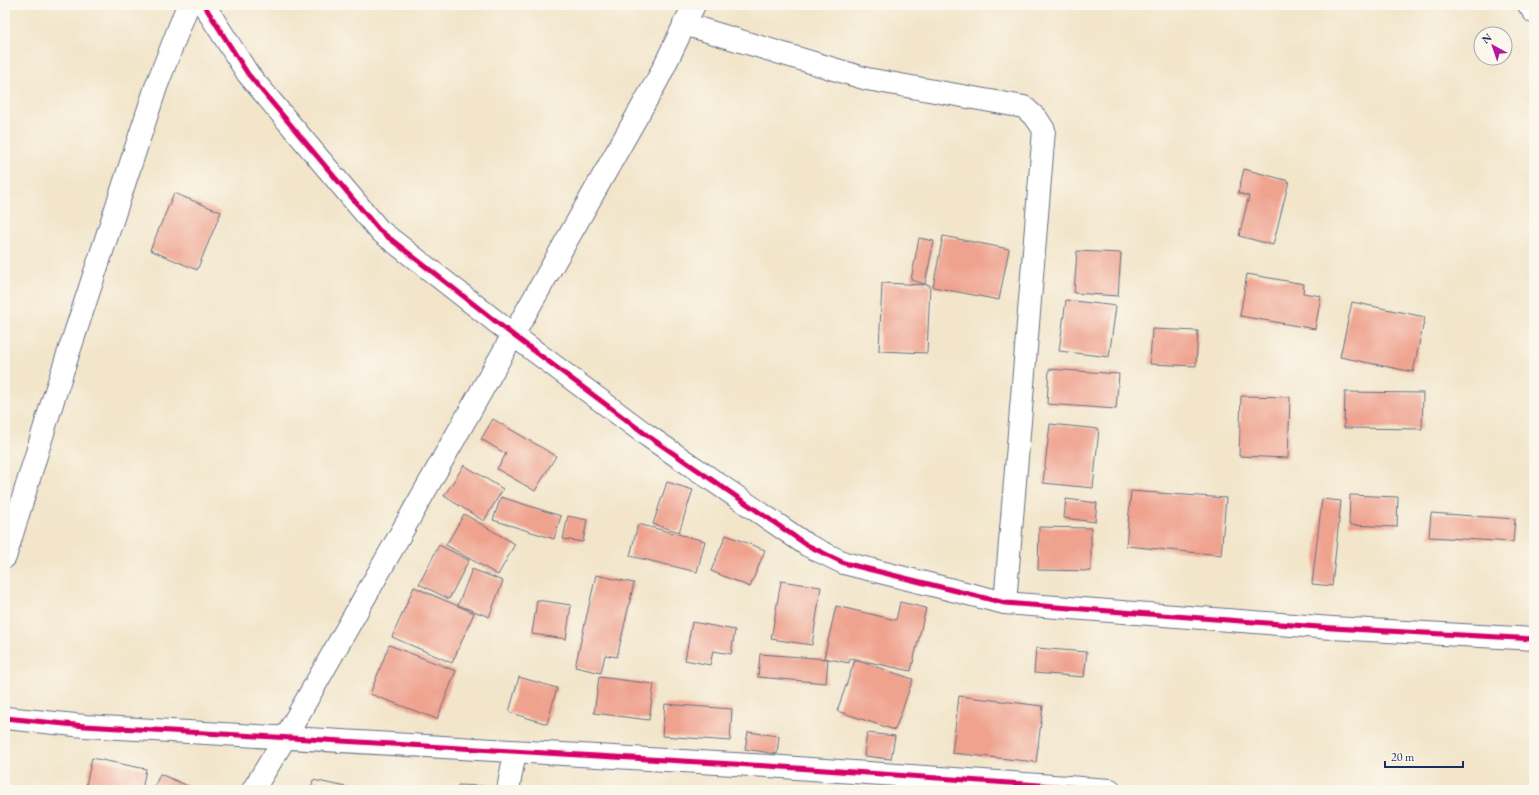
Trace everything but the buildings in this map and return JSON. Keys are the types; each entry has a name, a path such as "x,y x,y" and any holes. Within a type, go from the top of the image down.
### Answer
{"street":[{"path":"5,557 53,400 156,87 188,5"},
{"path":"204,5 248,74 379,230 513,335 648,436 807,545 844,563 1005,603 1325,627 1534,639"},
{"path":"1529,5 1534,12"},
{"path":"254,790 285,738 658,79 689,14 867,79 1024,107 1037,119 1044,130 1005,603"},
{"path":"5,718 85,726 768,766 1110,790"},
{"path":"508,790 515,752"}],"cycle path":[{"path":"204,5 248,74 379,230 513,335 648,436 807,545 844,563 1005,603 1332,628 1534,639"},
{"path":"5,718 85,726 768,766 1110,790"}]}
